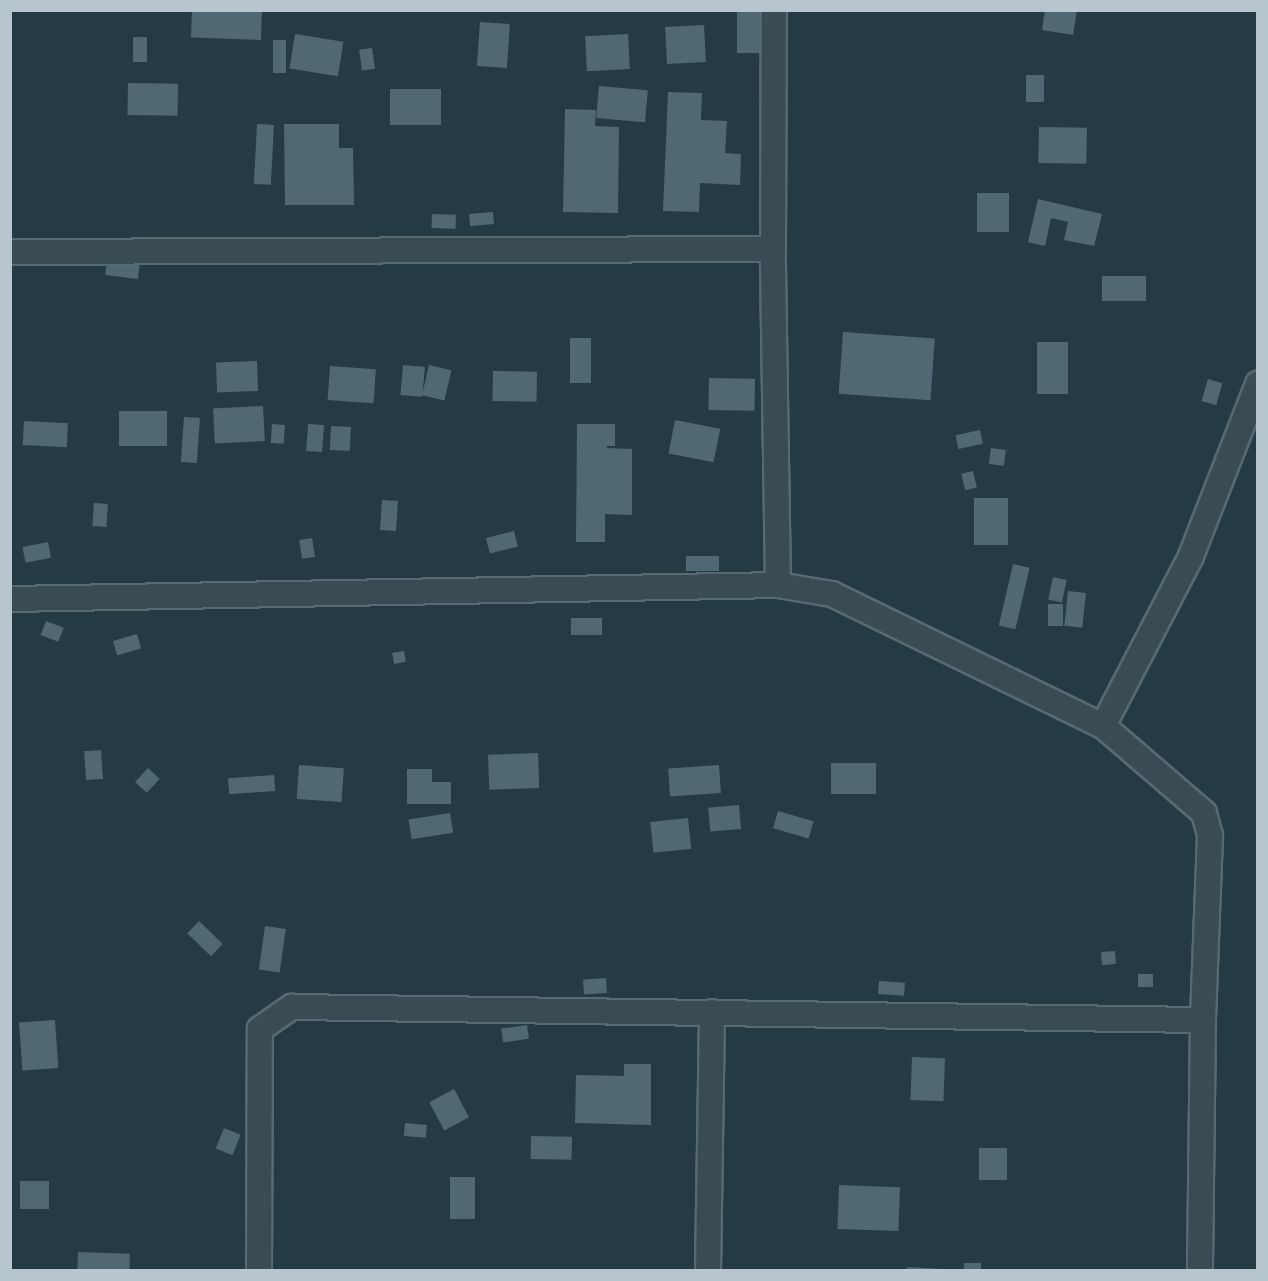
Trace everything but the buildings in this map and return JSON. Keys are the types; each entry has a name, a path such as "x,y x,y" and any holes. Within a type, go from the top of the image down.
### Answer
{"street":[{"path":"774,10 773,249 778,585"},
{"path":"10,252 773,249"},
{"path":"1103,726 1191,556 1257,384"},
{"path":"10,599 778,585 832,594 1103,726 1204,813 1210,836 1203,1020 1200,1270"},
{"path":"259,1270 260,1029 292,1007 1203,1020"},
{"path":"708,1270 712,1012"}]}
